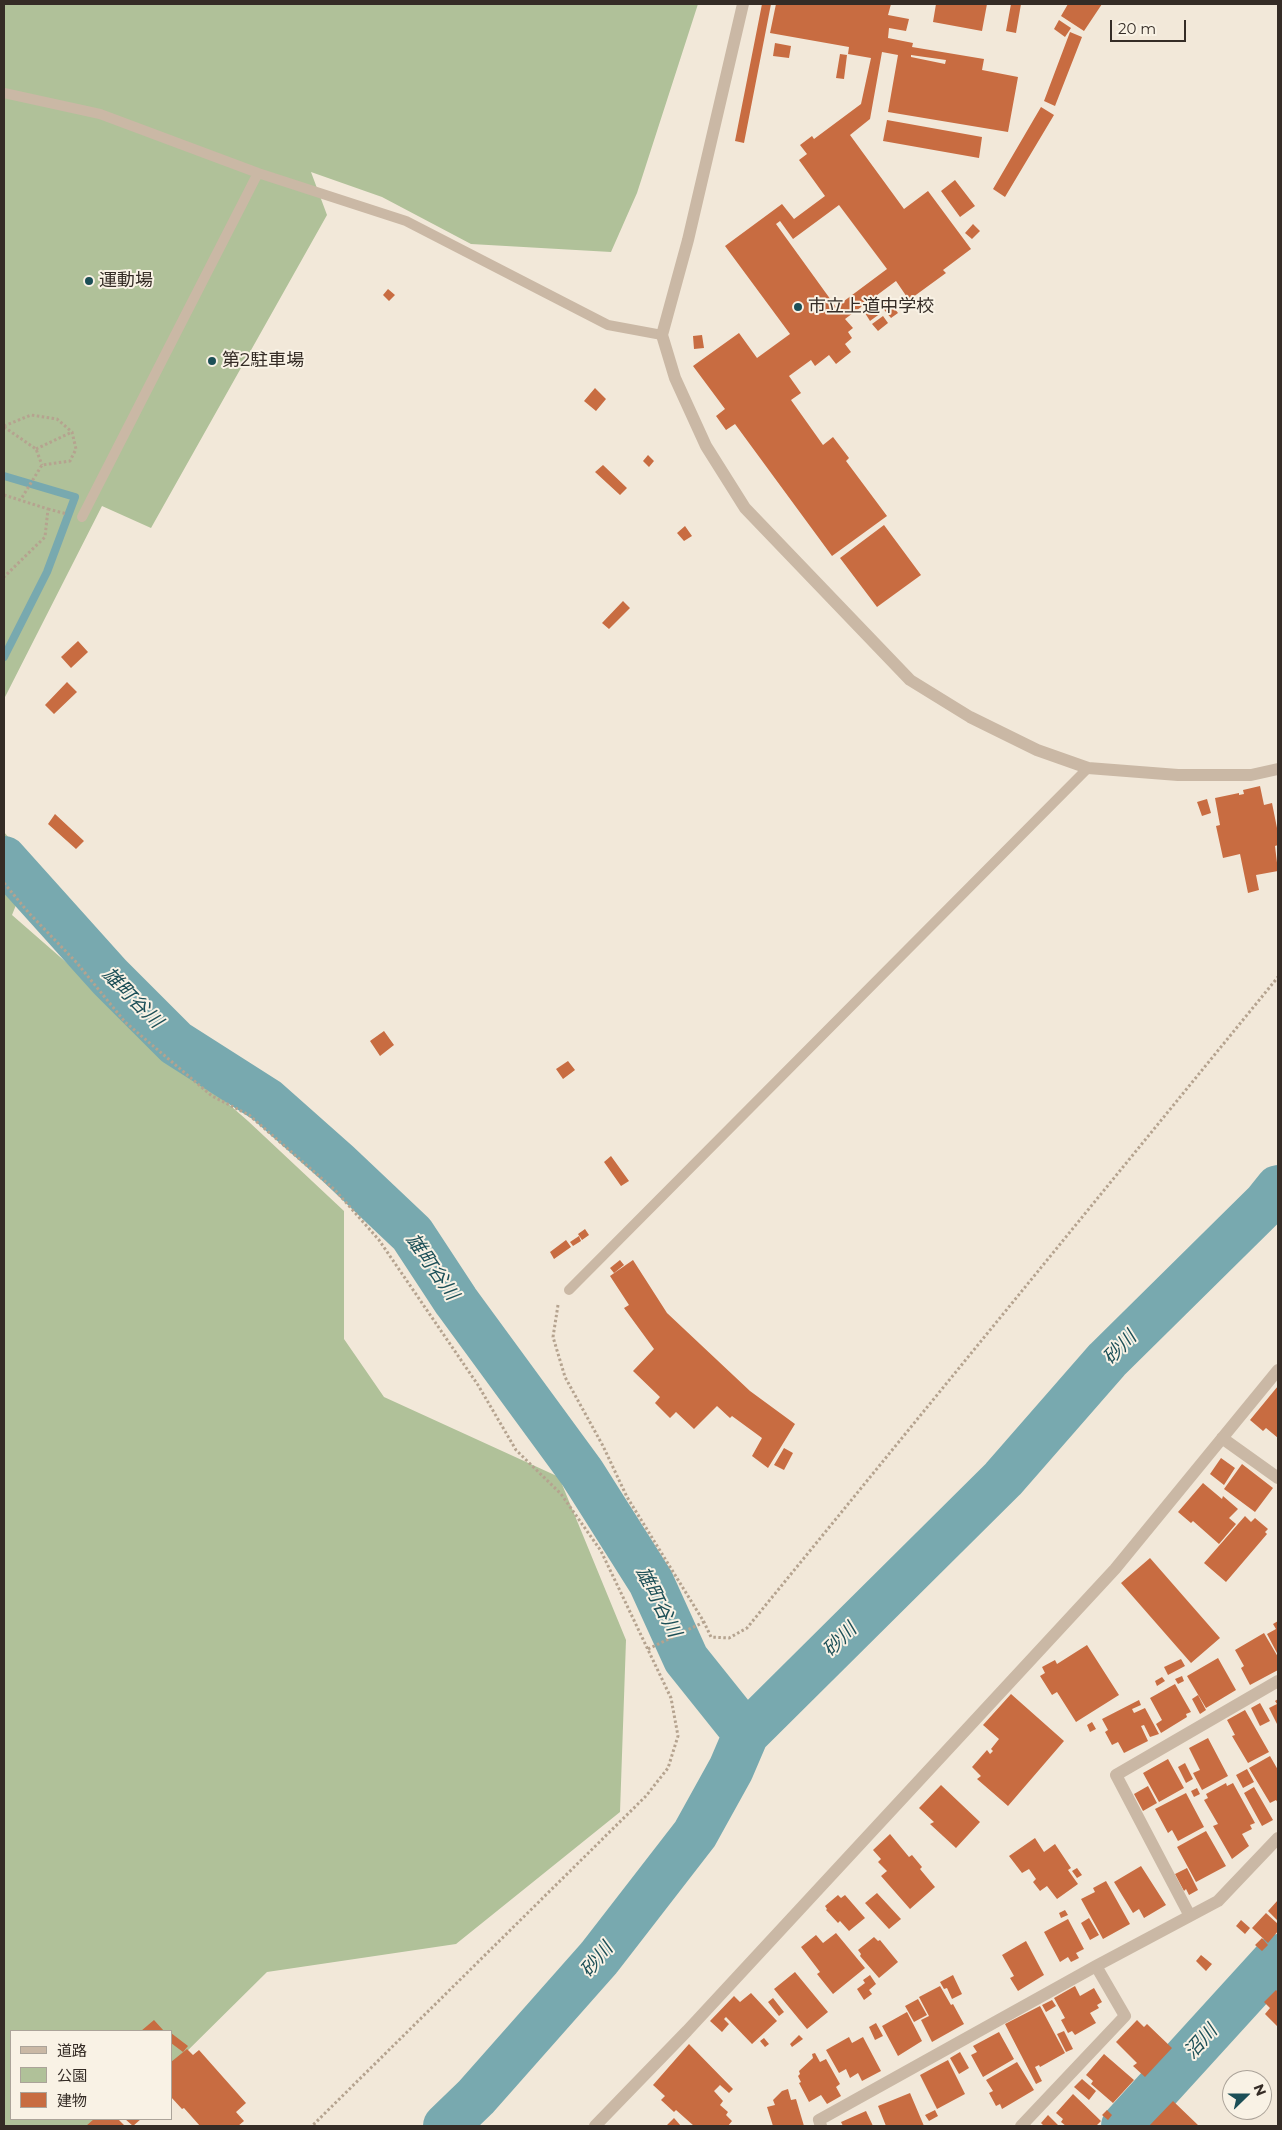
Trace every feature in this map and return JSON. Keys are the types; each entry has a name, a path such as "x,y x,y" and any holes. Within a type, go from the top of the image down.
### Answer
{"street":[{"path":"743,4 688,240 662,335 675,378 706,446 745,508 910,680 970,717 1037,750 1088,768 1178,775 1251,775 1278,769"},
{"path":"595,2126 1115,1569 1278,1370"},
{"path":"1222,1438 1278,1478"},
{"path":"1190,1916 1116,1775 1278,1681"},
{"path":"821,2126 819,2120 1096,1966 1218,1901 1278,1838"},
{"path":"1021,2126 1125,2016 1096,1966"}],"lane":[{"path":"4,93 100,114 258,173 406,221 608,325 662,335"},
{"path":"82,517 258,173"},
{"path":"569,1290 1088,768"}],"path":[{"path":"4,427 31,415 57,420 72,432 76,449 70,461 42,465"},
{"path":"4,427 36,449 42,465"},
{"path":"36,449 72,432"},
{"path":"21,499 42,465"},
{"path":"4,495 48,509 45,537 4,577"},
{"path":"4,883 28,912 78,963 125,1022 212,1096 249,1115 335,1190 380,1240 478,1385 516,1450 561,1494 601,1551 671,1698 678,1736 668,1768 646,1796 312,2126"},
{"path":"569,1290 559,1302 553,1337 566,1377 627,1496 704,1622 711,1637 728,1638 747,1628 1278,977"},
{"path":"648,1649 704,1622"}],"green space":[{"path":"4,4 698,4 637,193 611,252 471,244 382,197 311,172 327,215 151,528 102,506 4,699"},
{"path":"4,832 32,865 12,915 248,1121 344,1211 344,1339 384,1397 559,1477 626,1640 620,1812 456,1944 267,1972 172,2066 172,2030 10,2030 10,2120 117,2120 111,2126 4,2126"}],"building":[{"path":"762,4 771,4 744,143 735,141"},
{"path":"776,4 891,4 888,15 909,19 906,31 889,28 888,38 913,43 912,47 984,59 982,70 1018,77 1008,132 888,112 898,55 882,52 870,119 850,135 904,209 928,191 971,249 943,270 946,273 909,300 896,281 845,319 853,328 848,332 852,338 845,344 851,352 836,364 829,355 815,366 811,360 789,376 801,393 791,400 823,445 833,437 849,458 846,461 887,516 832,556 735,424 726,430 716,416 725,409 693,366 739,333 757,358 790,334 725,246 782,204 794,219 825,196 799,160 807,154 800,145 812,136 814,139 861,104 871,58 848,54 849,47 770,33","holes":["911,55 946,60 945,64 911,57","839,205 887,269 836,307 776,224 780,221 793,239"]},
{"path":"936,4 987,4 982,31 933,22"},
{"path":"1011,4 1021,4 1016,33 1006,31"},
{"path":"1068,4 1102,4 1084,31 1061,16"},
{"path":"1059,20 1071,28 1065,37 1054,29"},
{"path":"1070,32 1082,37 1055,106 1044,101"},
{"path":"775,43 791,46 789,58 773,56"},
{"path":"840,54 847,55 844,79 836,78"},
{"path":"1041,107 1054,115 1005,197 993,189"},
{"path":"887,120 982,137 979,158 883,141"},
{"path":"955,180 975,206 960,217 941,191"},
{"path":"973,224 980,231 972,239 965,233"},
{"path":"388,289 395,295 389,301 383,295"},
{"path":"888,300 898,313 891,318 881,306"},
{"path":"875,305 881,313 870,321 865,313"},
{"path":"883,316 888,323 878,331 872,324"},
{"path":"702,335 704,348 694,349 693,336"},
{"path":"595,388 606,399 596,411 584,401"},
{"path":"648,455 654,461 649,467 643,461"},
{"path":"603,465 627,488 620,495 595,472"},
{"path":"884,525 921,575 877,607 840,558"},
{"path":"685,526 692,536 684,541 677,533"},
{"path":"623,601 630,608 609,629 602,623"},
{"path":"78,641 88,652 71,668 61,657"},
{"path":"67,682 77,692 54,714 45,705"},
{"path":"1260,786 1264,805 1272,803 1278,833 1278,845 1275,846 1278,871 1256,875 1259,890 1248,893 1240,854 1223,858 1216,826 1220,825 1215,798 1239,793 1239,795 1244,794 1243,790"},
{"path":"1207,799 1211,813 1202,816 1197,802"},
{"path":"55,814 84,841 76,849 48,824"},
{"path":"384,1031 394,1045 380,1056 370,1041"},
{"path":"568,1061 575,1070 563,1079 556,1069"},
{"path":"611,1156 629,1181 621,1186 604,1162"},
{"path":"585,1229 589,1235 582,1240 578,1234"},
{"path":"579,1236 581,1241 573,1246 570,1242"},
{"path":"566,1240 571,1247 554,1259 550,1252"},
{"path":"620,1260 624,1265 614,1273 610,1268"},
{"path":"633,1260 667,1313 750,1391 795,1424 768,1468 752,1456 762,1438 732,1416 730,1418 717,1406 694,1429 676,1412 670,1418 655,1403 660,1397 633,1371 654,1349 624,1308 629,1305 610,1276"},
{"path":"1278,1386 1278,1438 1266,1428 1263,1431 1250,1420"},
{"path":"784,1448 793,1453 784,1470 774,1465"},
{"path":"1221,1458 1235,1468 1224,1485 1210,1474"},
{"path":"1242,1464 1273,1488 1255,1512 1224,1489"},
{"path":"1203,1483 1222,1499 1223,1496 1238,1509 1229,1518 1236,1524 1219,1544 1193,1521 1191,1523 1178,1512"},
{"path":"1245,1516 1251,1522 1255,1518 1268,1529 1265,1532 1267,1534 1226,1582 1204,1563"},
{"path":"1150,1558 1220,1638 1191,1663 1121,1583"},
{"path":"1278,1621 1278,1655 1267,1634 1276,1629 1273,1624"},
{"path":"1264,1633 1278,1657 1278,1670 1250,1685 1241,1668 1244,1666 1235,1650"},
{"path":"1087,1645 1119,1695 1076,1722 1057,1692 1052,1695 1040,1676 1045,1673 1042,1667 1055,1660 1057,1664"},
{"path":"1218,1658 1236,1690 1206,1708 1187,1676"},
{"path":"1181,1659 1185,1666 1168,1675 1164,1667"},
{"path":"1182,1676 1184,1681 1178,1684 1175,1679"},
{"path":"1162,1677 1165,1681 1157,1686 1155,1681"},
{"path":"1175,1684 1191,1712 1186,1714 1187,1717 1161,1733 1156,1724 1162,1720 1150,1698"},
{"path":"1011,1694 1064,1741 1008,1806 977,1779 981,1776 972,1767 987,1750 990,1754 993,1751 991,1749 999,1739 983,1725"},
{"path":"1198,1695 1206,1710 1200,1714 1192,1699"},
{"path":"1278,1699 1278,1726 1269,1708 1277,1704 1275,1701"},
{"path":"1139,1700 1141,1705 1132,1709 1134,1713 1145,1708 1159,1734 1150,1737 1144,1725 1141,1726 1148,1741 1124,1753 1118,1742 1112,1745 1105,1732 1108,1730 1102,1719"},
{"path":"1260,1703 1270,1721 1260,1726 1251,1708"},
{"path":"1245,1710 1269,1752 1248,1763 1232,1736 1235,1735 1227,1720"},
{"path":"1092,1722 1096,1729 1090,1732 1087,1725"},
{"path":"1208,1738 1228,1776 1202,1790 1193,1773 1200,1770 1189,1748"},
{"path":"1270,1756 1278,1770 1278,1803 1276,1800 1270,1803 1249,1768"},
{"path":"1168,1759 1184,1788 1159,1802 1143,1773"},
{"path":"1185,1763 1193,1779 1186,1783 1178,1767"},
{"path":"1247,1769 1254,1782 1243,1788 1236,1775"},
{"path":"1226,1783 1227,1786 1233,1783 1255,1823 1250,1825 1252,1829 1242,1834 1249,1846 1232,1859 1213,1826 1218,1824 1204,1800 1208,1798 1206,1794"},
{"path":"941,1785 980,1822 956,1848 930,1824 934,1822 919,1808"},
{"path":"1148,1786 1157,1803 1143,1811 1134,1794"},
{"path":"1254,1787 1273,1820 1262,1826 1244,1793"},
{"path":"1197,1788 1200,1794 1194,1797 1191,1791"},
{"path":"1186,1793 1204,1827 1178,1841 1172,1830 1168,1833 1155,1809"},
{"path":"1206,1831 1226,1866 1196,1882 1177,1847"},
{"path":"890,1834 909,1857 912,1855 922,1867 920,1869 935,1887 910,1909 881,1876 887,1871 878,1862 881,1859 873,1850"},
{"path":"1035,1838 1044,1852 1055,1844 1071,1868 1068,1870 1078,1884 1057,1899 1047,1886 1040,1891 1033,1882 1036,1879 1029,1869 1022,1873 1009,1856"},
{"path":"1141,1866 1166,1905 1144,1918 1139,1909 1133,1913 1114,1882"},
{"path":"1077,1868 1082,1875 1077,1878 1072,1871"},
{"path":"1187,1868 1198,1890 1189,1895 1186,1889 1184,1891 1175,1874"},
{"path":"1106,1881 1130,1924 1103,1939 1081,1899 1095,1892 1093,1888"},
{"path":"877,1893 901,1919 889,1929 865,1903"},
{"path":"838,1895 841,1898 845,1895 865,1918 849,1931 840,1921 838,1923 826,1910 825,1906"},
{"path":"1278,1900 1278,1921 1268,1911"},
{"path":"1065,1910 1068,1915 1061,1918 1059,1913"},
{"path":"1266,1913 1278,1924 1278,1931 1268,1943 1252,1928"},
{"path":"1089,1918 1099,1935 1090,1940 1081,1923"},
{"path":"1068,1919 1084,1949 1076,1953 1079,1958 1071,1962 1068,1957 1060,1962 1044,1932"},
{"path":"1241,1920 1250,1928 1245,1934 1236,1926"},
{"path":"836,1933 865,1968 833,1994 817,1974 820,1972 801,1947 816,1935 823,1943"},
{"path":"874,1937 878,1941 880,1940 898,1962 879,1978 860,1956 861,1954 858,1950"},
{"path":"1262,1938 1268,1945 1262,1951 1255,1945"},
{"path":"1026,1941 1044,1975 1018,1991 1010,1978 1014,1976 1002,1955"},
{"path":"1201,1955 1212,1964 1206,1971 1196,1961"},
{"path":"795,1972 828,2012 807,2029 774,1989"},
{"path":"870,1975 876,1984 869,1990 872,1994 864,2000 857,1989 865,1983 863,1980"},
{"path":"953,1975 962,1994 952,1999 947,1988 944,1989 940,1982"},
{"path":"940,1986 964,2024 932,2042 921,2020 929,2016 919,1997"},
{"path":"1075,1986 1080,1996 1094,1988 1102,2002 1097,2005 1099,2008 1090,2013 1096,2023 1075,2035 1072,2031 1068,2033 1061,2020 1065,2018 1054,1998"},
{"path":"1276,1990 1278,1992 1278,2027 1265,2014 1270,2008 1264,2002"},
{"path":"751,1993 777,2021 752,2044 726,2017 724,2019 729,2024 722,2032 710,2021 734,1996 740,2002"},
{"path":"773,1998 784,2012 779,2016 768,2002"},
{"path":"918,1999 927,2015 914,2022 905,2006"},
{"path":"1052,2000 1056,2006 1046,2012 1042,2005"},
{"path":"1040,2006 1065,2053 1040,2067 1039,2065 1035,2067 1042,2081 1036,2084 1005,2024"},
{"path":"907,2012 922,2041 898,2056 882,2026"},
{"path":"154,2020 163,2030 142,2030"},
{"path":"1137,2020 1144,2027 1147,2024 1172,2048 1145,2077 1133,2066 1137,2063 1116,2042"},
{"path":"876,2023 883,2036 875,2040 869,2027"},
{"path":"1064,2031 1073,2049 1066,2052 1057,2034"},
{"path":"999,2032 1014,2059 983,2077 971,2055 977,2052 973,2046"},
{"path":"172,2034 188,2046 183,2052 172,2044"},
{"path":"799,2035 803,2039 792,2047 790,2044"},
{"path":"849,2037 852,2043 863,2037 881,2071 862,2081 858,2073 850,2078 846,2069 839,2073 826,2050"},
{"path":"764,2038 769,2044 765,2047 760,2041"},
{"path":"689,2044 733,2089 729,2093 720,2085 714,2091 723,2101 720,2105 728,2112 726,2115 732,2121 728,2126 694,2126 661,2100 665,2096 653,2085"},
{"path":"187,2049 193,2055 199,2050 246,2103 236,2112 244,2121 238,2126 200,2126 172,2098 172,2061"},
{"path":"960,2052 969,2068 959,2074 950,2058"},
{"path":"815,2053 820,2062 826,2059 840,2084 836,2087 841,2096 827,2104 821,2095 809,2102 799,2083 801,2082 798,2076 800,2074 799,2071 813,2058 812,2054"},
{"path":"1104,2054 1134,2080 1113,2103 1091,2084 1093,2081 1086,2075"},
{"path":"948,2060 965,2094 937,2109 920,2075"},
{"path":"1017,2062 1034,2090 1002,2109 1000,2104 996,2106 989,2093 993,2091 986,2080"},
{"path":"1082,2079 1096,2091 1089,2100 1074,2087"},
{"path":"788,2089 791,2100 796,2099 804,2126 773,2126 767,2107 775,2105 773,2100 782,2091"},
{"path":"910,2093 924,2126 886,2126 878,2106"},
{"path":"1073,2094 1101,2121 1096,2126 1066,2126 1061,2122 1063,2119 1056,2113"},
{"path":"1173,2101 1199,2126 1149,2126"},
{"path":"935,2110 938,2116 929,2121 925,2115"},
{"path":"1107,2110 1112,2115 1108,2120 1102,2115"},
{"path":"866,2111 873,2126 843,2126 841,2122"},
{"path":"1048,2115 1059,2126 1044,2126 1041,2123"},
{"path":"674,2118 681,2126 663,2126 667,2125"},
{"path":"93,2120 119,2120 125,2126 86,2126"},
{"path":"126,2120 140,2120 133,2126"}],"waterway":[{"path":"4,476 75,497 47,572 4,657"},
{"name":"雄町谷川","path":"4,859 110,977 176,1043 267,1101 338,1164 412,1234 456,1301 582,1473 651,1582 686,1659 746,1734"},
{"name":"砂川","path":"446,2126 476,2097 599,1958 695,1834 731,1769 746,1734 1003,1479 1107,1360 1266,1203 1278,1188"},
{"name":"沼川","path":"1124,2126 1278,1957"}],"place":[{"name":"運動場","path":"89,281"},
{"name":"市立上道中学校","path":"798,307"},
{"name":"第2駐車場","path":"212,361"}]}
